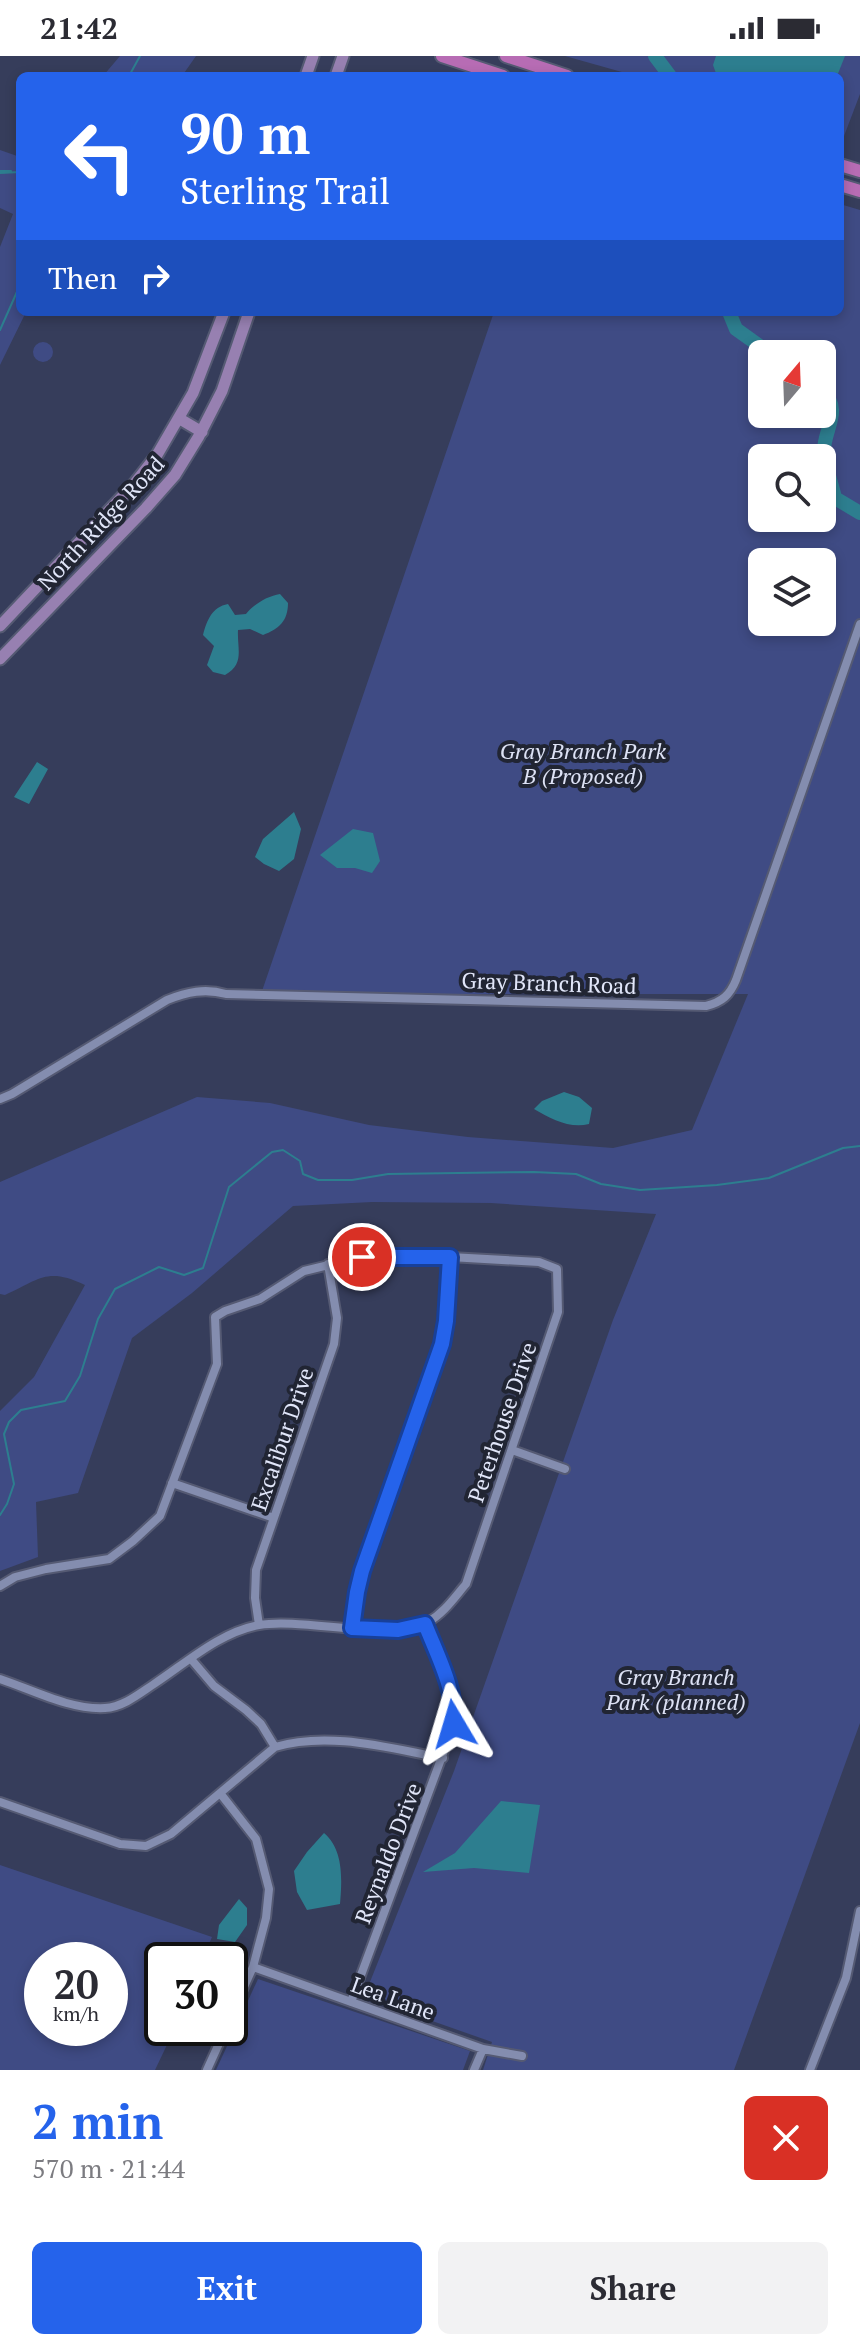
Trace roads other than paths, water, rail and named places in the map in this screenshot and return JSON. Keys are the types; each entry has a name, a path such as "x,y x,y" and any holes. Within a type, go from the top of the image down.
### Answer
{"highway":[{"path":"442,56 491,72"},
{"path":"506,56 555,72"}],"main road":[{"name":"North Ridge Road","path":"0,626 135,483 157,455 193,393 222,316"},
{"name":"North Ridge Road","path":"0,659 175,475 202,432 222,391 248,316"},
{"path":"180,419 202,432"}],"street":[{"name":"Gray Branch Road","path":"0,1099 167,1000 200,990 226,994 706,1006 722,1000 736,980 860,624"},
{"path":"0,1586 15,1577 46,1569 109,1559 160,1516 217,1364 215,1317 260,1299 304,1271 328,1264 362,1257 450,1257 442,1344 362,1571 352,1628"},
{"name":"Peterhouse Drive","path":"425,1624 445,1610 466,1584 558,1312 557,1269 539,1262 450,1257"},
{"name":"Excalibur Drive","path":"259,1625 255,1598 256,1570 334,1344 337,1318 328,1264"},
{"path":"512,1450 565,1469"},
{"path":"172,1483 274,1518"},
{"path":"0,1679 76,1705 107,1708 130,1700 226,1636 259,1625 398,1630 425,1624"},
{"name":"Reynaldo Drive","path":"351,2002 454,1724 455,1705 451,1690 425,1624"},
{"path":"191,1659 214,1686 261,1724 275,1747"},
{"path":"0,1802 120,1844 146,1846 171,1834 275,1747 295,1741 339,1740 443,1758"},
{"path":"220,1793 256,1839 269,1889 266,1918 248,1978"},
{"path":"810,2070 846,1978 860,1911"},
{"name":"Lea Lane","path":"253,1967 483,2049 522,2056"},
{"path":"207,2070 218,2046"},
{"path":"474,2070 483,2049"}],"waterway":[{"path":"131,72 140,56"},
{"path":"655,56 667,72"},
{"path":"0,171 11,171"},
{"path":"0,173 16,172"},
{"path":"0,330 16,294"},
{"path":"731,316 736,329 751,340"},
{"path":"829,428 824,452 835,498 860,513"},
{"path":"0,1515 14,1484 4,1434 9,1422 21,1410 65,1401 80,1376 98,1319 115,1289 159,1267 184,1275 203,1268 229,1187 272,1152 283,1150 300,1161 303,1174 318,1180 352,1180 388,1174 534,1172 576,1174 601,1184 640,1190 769,1178 843,1148 860,1146"}],"park label":[{"name":"Gray Branch Park B (Proposed)","path":"583,764"},
{"name":"Gray Branch Park (planned)","path":"676,1690"}]}
